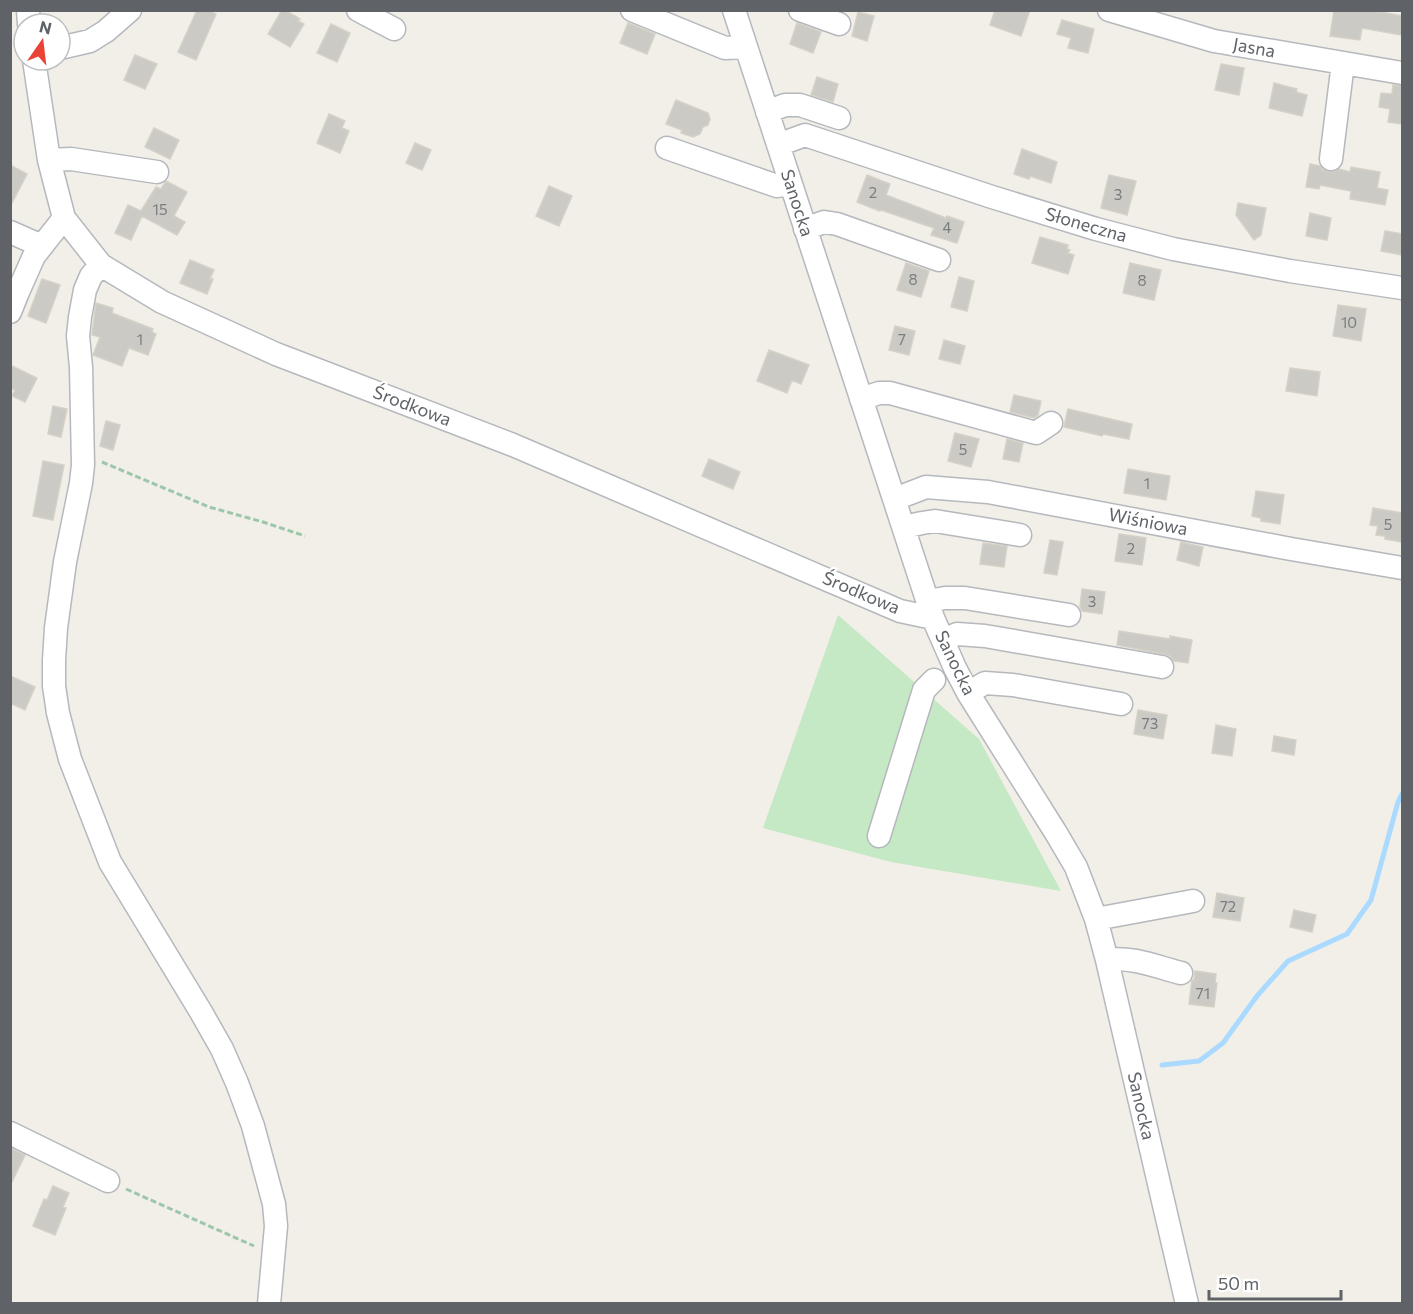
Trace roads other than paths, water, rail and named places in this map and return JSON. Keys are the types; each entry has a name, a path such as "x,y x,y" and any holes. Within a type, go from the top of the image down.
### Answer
{"street":[{"path":"72,45 90,41 106,31 130,10"},
{"path":"358,10 394,29"},
{"path":"632,10 725,48 746,47"},
{"name":"Sanocka","path":"734,10 943,640 968,693 1076,867 1096,919 1187,1304"},
{"path":"800,10 839,24"},
{"name":"Jasna","path":"1109,10 1214,41 1402,73"},
{"path":"1331,159 1343,63"},
{"name":"Środkowa","path":"36,72 49,160 64,218 101,265 162,302 276,354 513,445 900,611 931,609 945,598 965,598 1069,615"},
{"path":"767,112 785,105 800,105 839,118"},
{"name":"Słoneczna","path":"778,144 805,135 1095,229 1173,249 1290,271 1402,288"},
{"path":"667,148 777,186 791,184"},
{"path":"49,160 71,159 157,172"},
{"path":"10,312 18,292 19,268 34,256 64,218"},
{"path":"805,229 824,222 837,224 939,260"},
{"path":"10,232 42,246"},
{"path":"101,265 91,276 85,290 78,336 83,454 81,483 65,562 56,628 54,686 58,713 70,759 110,862 222,1049 253,1126 274,1204 276,1226 269,1304"},
{"path":"863,404 879,393 890,393 1036,433 1051,423"},
{"path":"863,404 892,404 990,434"},
{"name":"Wiśniowa","path":"895,499 926,487 988,492 1402,568"},
{"path":"904,527 935,521 1020,535"},
{"path":"943,640 957,634 985,636 1162,667"},
{"path":"879,836 924,690 934,680"},
{"path":"968,693 985,683 1013,685 1121,704"},
{"path":"1096,919 1193,901"},
{"path":"1107,960 1136,961 1182,973"},
{"path":"10,1132 108,1181"}],"waterway":[{"path":"1162,1065 1199,1061 1223,1043 1257,996 1288,961 1347,934 1371,900 1402,794"}]}
